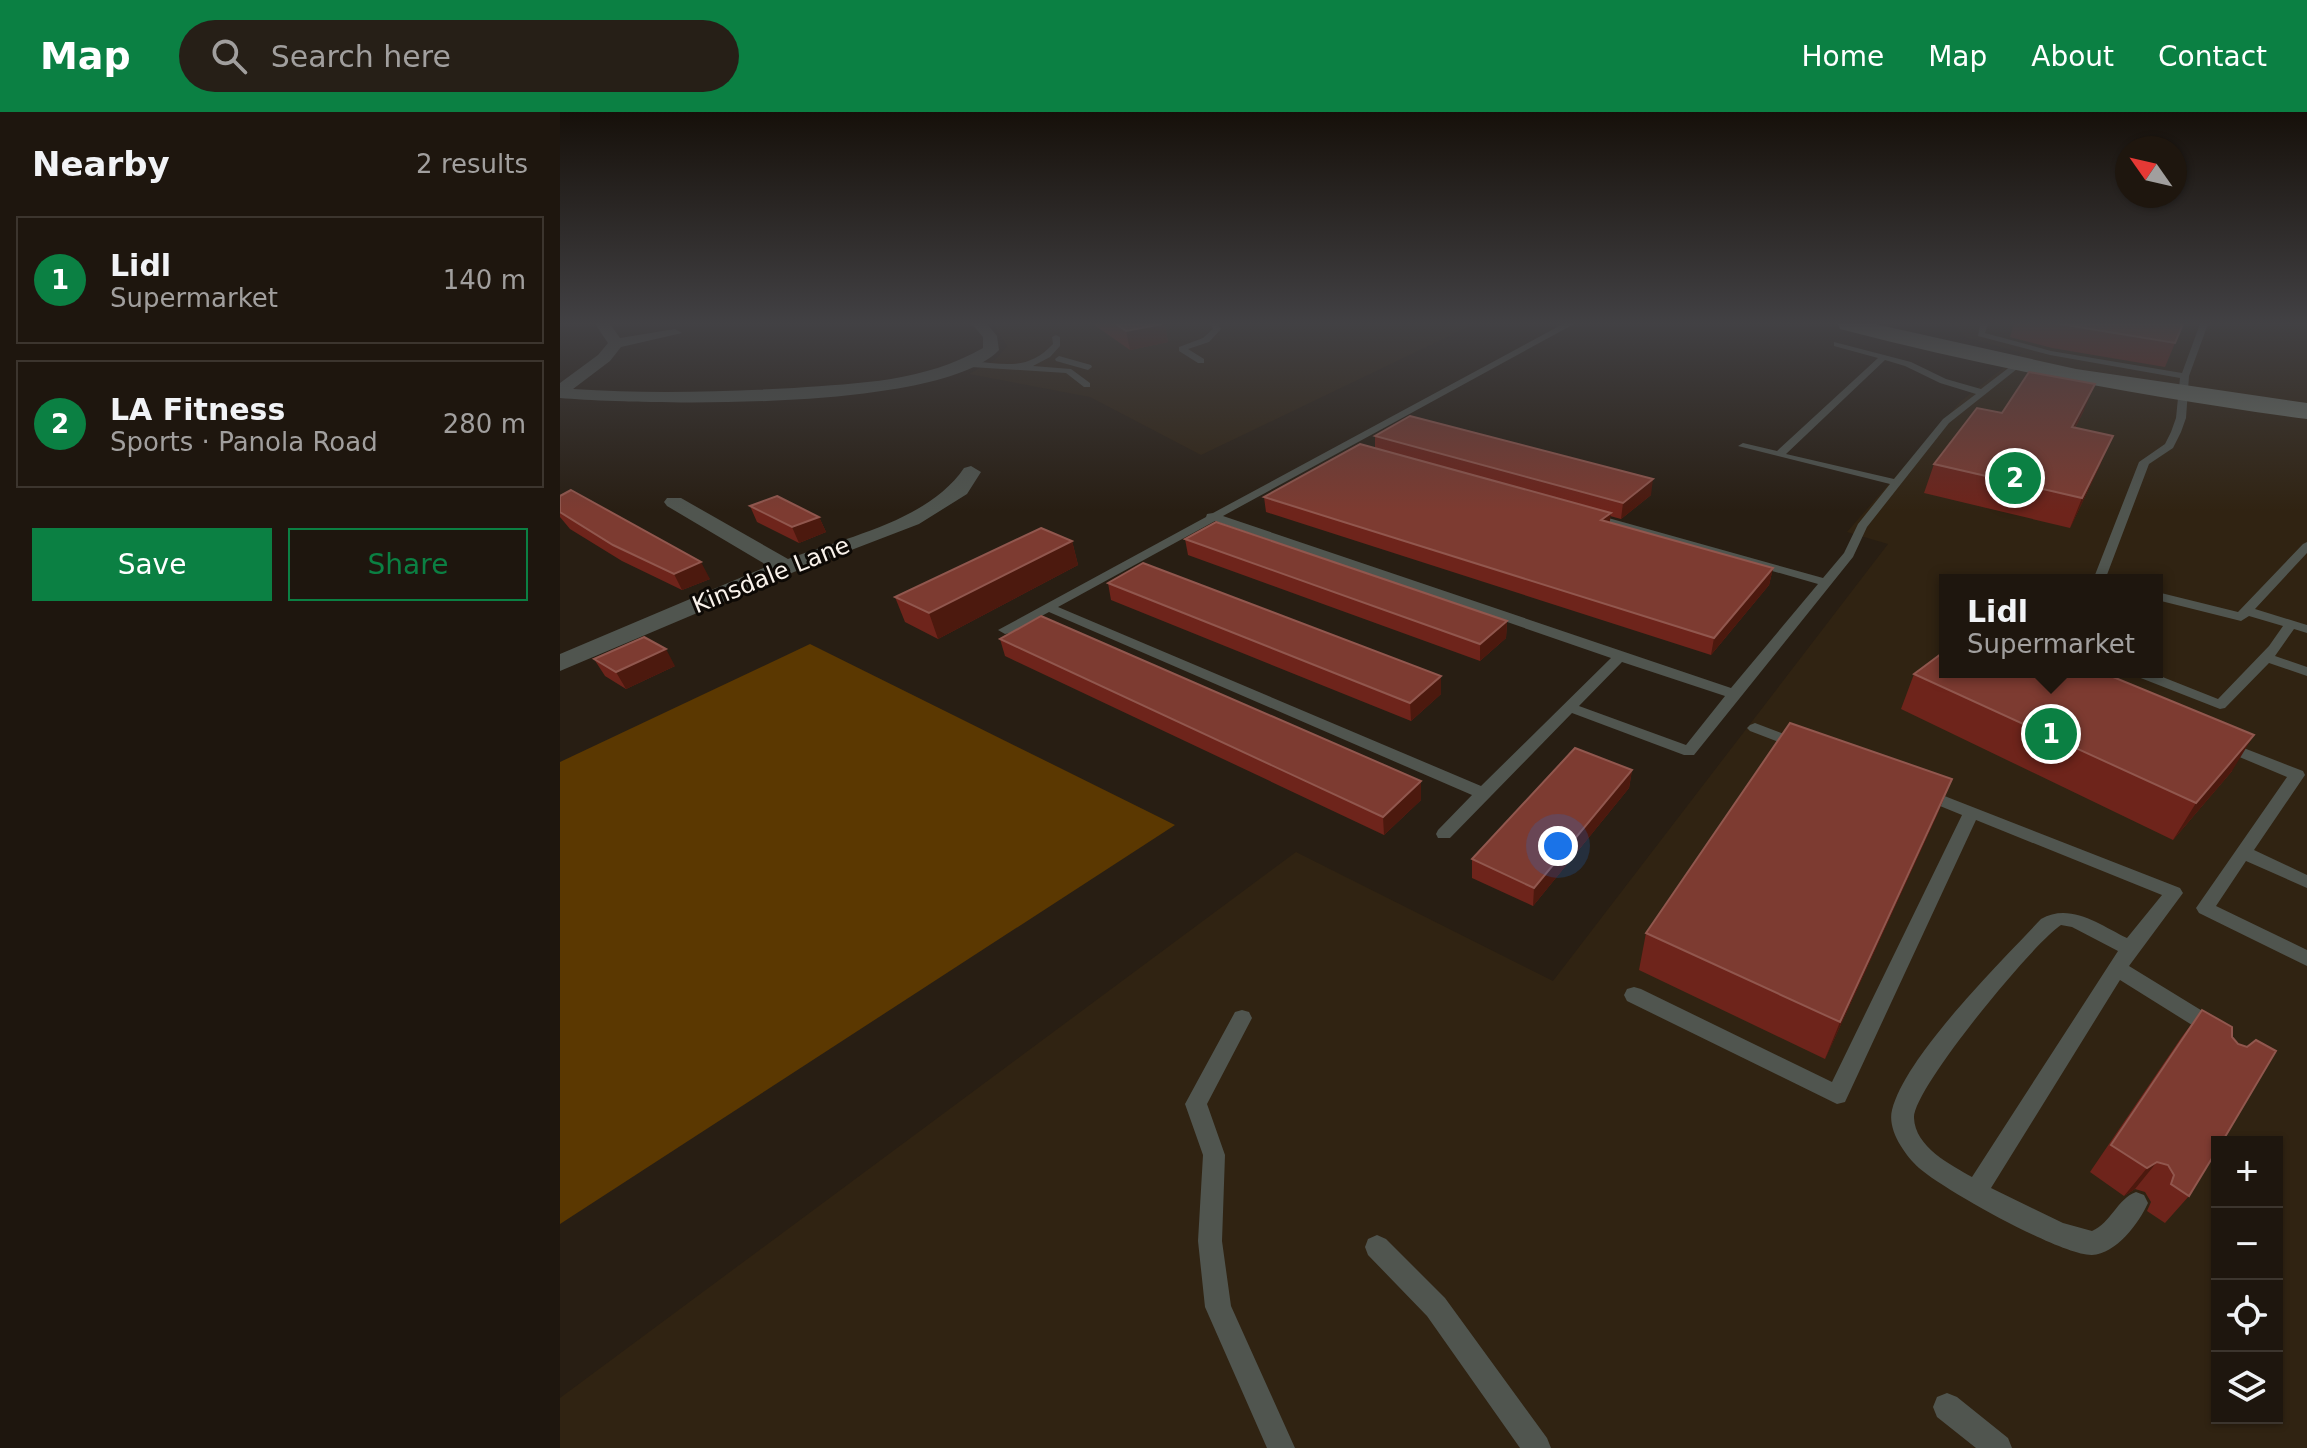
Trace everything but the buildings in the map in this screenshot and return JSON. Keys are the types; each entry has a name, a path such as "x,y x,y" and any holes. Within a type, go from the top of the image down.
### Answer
{"main road":[{"path":"2190,386 2307,411"}],"street":[{"path":"771,394 776,386"},
{"path":"560,392 692,399 840,392 876,386"},
{"name":"Kinsdale Lane","path":"560,663 786,567 912,520 960,490 971,472"},
{"path":"674,502 786,567"}],"lane":[{"path":"1005,630 1454,386"},
{"path":"1779,455 1853,386"},
{"path":"1964,386 1980,392"},
{"path":"1569,707 1689,752 1849,554 1862,526 1946,421 1988,386"},
{"path":"2101,574 2144,462 2169,446 2176,432 2181,418 2184,386"},
{"path":"1743,446 1897,483"},
{"path":"1341,447 1365,453"},
{"path":"1575,512 1825,582"},
{"path":"1211,516 1734,694"},
{"path":"2163,598 2241,617 2307,546"},
{"path":"1048,607 1483,793"},
{"path":"2248,611 2307,629"},
{"path":"2150,678 2216,710 2266,657 2291,624"},
{"path":"1444,834 1620,657"},
{"path":"2266,657 2307,672"},
{"path":"1755,728 1813,750"},
{"path":"2211,740 2302,777 2242,852 2205,908 2307,959"},
{"path":"1914,790 2174,893 2130,948 1977,1190"},
{"path":"1634,995 1837,1095 1972,812"},
{"path":"2242,852 2307,882"},
{"path":"2130,948 2076,921 2058,918 1993,985 1917,1080 1902,1112 1909,1141 1930,1163 2063,1236 2092,1244 2107,1237 2136,1203"},
{"path":"2118,969 2209,1022 2225,1041 2224,1052"},
{"path":"1242,1018 1196,1104 1214,1155 1210,1241 1218,1307 1281,1448"},
{"path":"1377,1247 1436,1307 1537,1448"},
{"path":"1947,1407 1998,1448"}],"shaded area":[{"path":"1034,386 1344,386 1201,455 1090,397"},
{"path":"1980,386 2307,386 2307,1448 560,1448 560,1398 1296,852 1553,981 1888,544 1847,532 1961,401"},
{"path":"810,644 1175,825 560,1224 560,762"}],"place":[{"name":"LA Fitness","path":"2015,478"},
{"name":"Lidl","path":"2051,734"}]}
